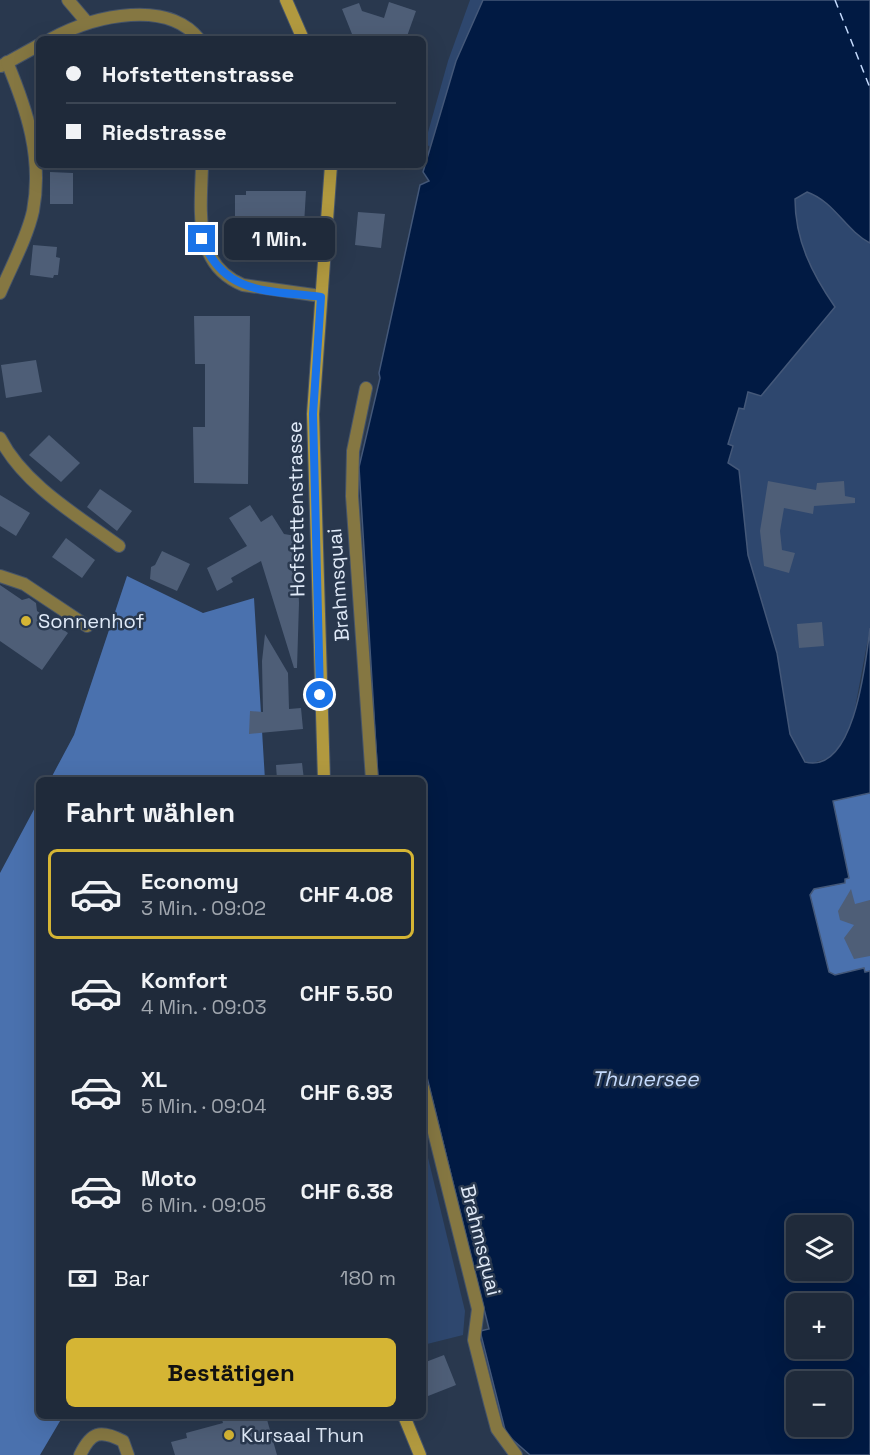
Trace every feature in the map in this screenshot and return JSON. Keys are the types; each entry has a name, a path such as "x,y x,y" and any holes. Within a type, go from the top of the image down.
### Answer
{"main road":[{"path":"286,0 302,36"},
{"name":"Hofstettenstrasse","path":"324,777 313,442 314,384 331,168"},
{"path":"405,1419 420,1455"}],"street":[{"path":"68,0 85,21"},
{"path":"57,36 124,2"},
{"path":"164,4 184,16 197,36"},
{"path":"0,293 27,227 34,198 33,137 26,108 4,64 36,47"},
{"path":"202,168 200,227 207,251 217,267 231,280 243,285 321,297"},
{"name":"Brahmsquai","path":"366,388 353,451 352,496 372,777"},
{"path":"0,438 7,452 32,479 119,546"},
{"path":"0,576 24,584 87,626"},
{"name":"Brahmsquai","path":"426,1100 478,1309 474,1340 497,1429 516,1455"},
{"path":"80,1455 86,1442 95,1435 103,1433 123,1441 128,1455"}],"shaded area":[{"path":"470,0 483,0 456,61 430,147 426,144 426,139 448,61"},
{"path":"807,192 824,199 870,243 870,628 853,719 839,748 831,757 810,764 800,757 790,734 777,653 748,555 739,470 728,464 733,447 728,445 739,408 743,409 749,392 835,307 812,269 798,229 795,199"},
{"path":"127,576 203,613 254,598 265,777 52,777 74,735"},
{"path":"870,793 870,971 865,972 864,969 832,975 828,972 810,895 814,889 845,883 845,879 849,878 833,801"},
{"path":"36,806 36,1419 61,1419 40,1455 0,1455 0,873"},
{"path":"426,1149 465,1311 463,1335 426,1344"}],"water":[{"name":"Thunersee","path":"483,0 870,0 870,243 817,197 807,192 795,199 798,229 806,256 835,307 761,396 748,392 744,409 739,408 728,444 733,446 728,463 739,470 748,555 777,653 790,734 805,762 822,761 836,751 846,734 861,688 870,628 870,793 833,801 849,878 845,879 845,883 814,889 810,895 829,972 835,975 864,968 865,972 870,971 870,1455 530,1455 506,1434 480,1331 489,1329 426,1073 426,777 378,777 359,467 420,185 429,181 423,172 456,61"}],"building":[{"path":"389,2 416,11 407,36 353,36 342,9 359,3 362,11 384,18"},
{"path":"50,172 73,173 73,204 50,204"},
{"path":"246,191 306,191 303,242 248,242 248,233 235,233 235,195 246,195"},
{"path":"358,212 385,214 381,248 355,245"},
{"path":"33,245 57,247 56,257 60,258 58,275 54,275 53,278 30,275"},
{"path":"194,316 250,316 248,484 194,483 193,427 205,427 205,364 195,364"},
{"path":"36,360 42,392 6,398 1,365"},
{"path":"49,435 80,463 61,482 29,455"},
{"path":"768,481 816,490 817,483 844,481 845,496 855,498 855,503 814,506 813,514 784,508 780,531 782,550 795,553 789,573 764,566 760,531"},
{"path":"100,489 132,511 117,531 87,507"},
{"path":"0,495 30,513 16,536 0,526"},
{"path":"250,505 261,522 272,515 284,534 296,536 299,603 297,668 294,668 261,561 231,578 233,582 217,591 207,568 247,546 229,518"},
{"path":"66,538 95,560 82,578 52,557"},
{"path":"162,551 190,564 177,591 150,579 151,567 155,565"},
{"name":"Sonnenhof","path":"0,585 22,600 29,598 36,603 37,611 68,633 42,670 0,641"},
{"path":"822,622 824,646 799,648 797,624"},
{"path":"265,634 288,673 289,709 301,708 303,729 249,734 250,711 263,712 262,661"},
{"path":"302,763 304,777 277,777 276,765"},
{"path":"851,889 855,904 870,900 870,956 854,959 844,938 854,925 840,920 838,911"},
{"path":"444,1355 456,1385 426,1397 426,1362"},
{"name":"Kursaal Thun","path":"222,1419 267,1419 277,1455 175,1455 171,1442 187,1438 186,1433 223,1423"}],"ferry route":[{"path":"835,0 870,88"}],"place":[{"name":"Sonnenhof","path":"26,621"},
{"name":"Kursaal Thun","path":"229,1435"}],"route":[{"path":"202,239 217,267 231,280 256,288 321,297 313,414 320,695"}]}
